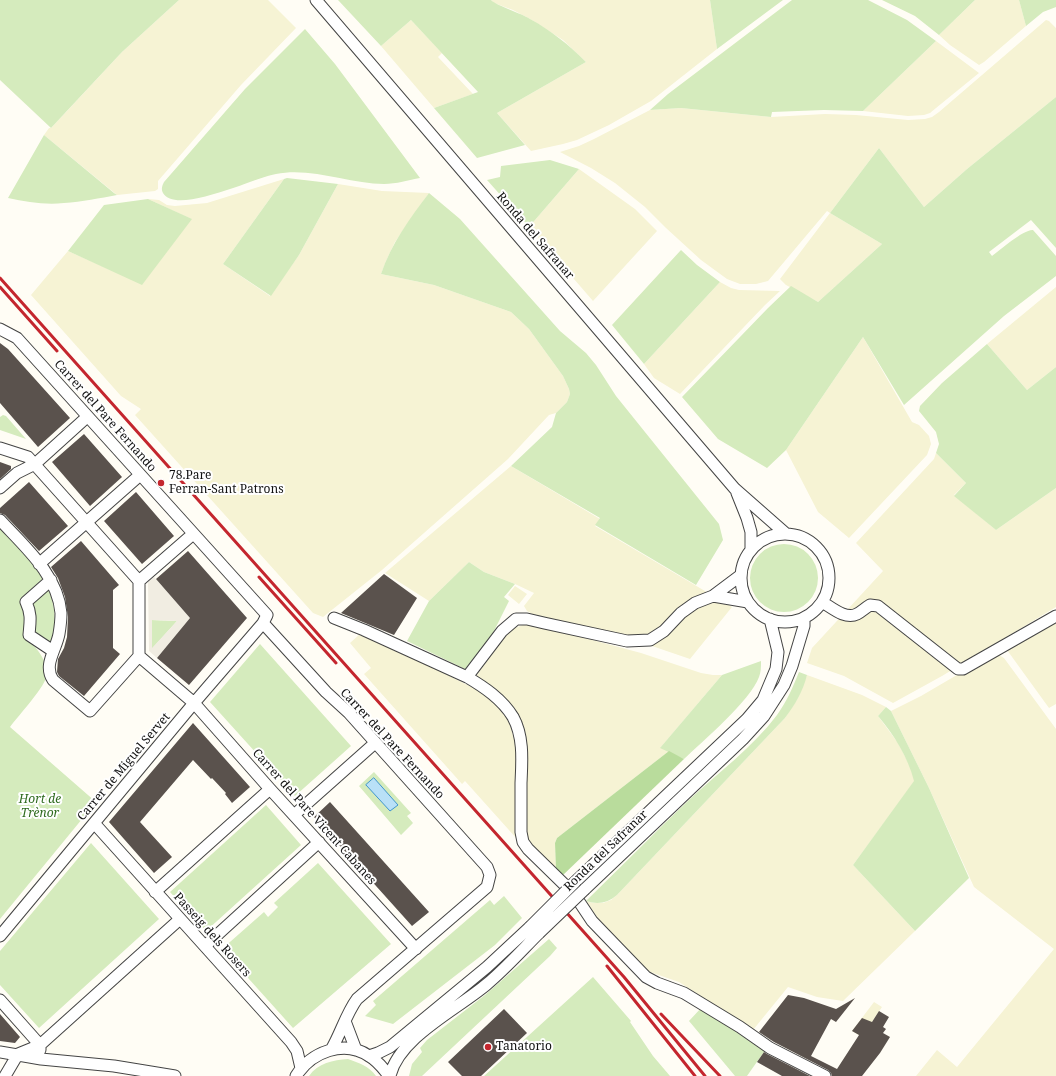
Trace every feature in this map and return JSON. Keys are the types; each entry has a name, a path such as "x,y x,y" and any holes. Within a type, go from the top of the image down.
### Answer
{"street":[{"name":"Ronda del Safranar","path":"316,0 735,488 785,533"},
{"name":"Carrer del Pare Fernando","path":"0,329 17,338 193,534 326,692 349,713 487,867 490,875 487,887 416,949"},
{"path":"0,488 16,473 35,464 87,417"},
{"path":"0,448 28,457 139,581 139,656 90,711 53,680 50,675 49,663 59,634 61,613 56,592 39,564 0,520"},
{"path":"39,564 140,475"},
{"name":"Ronda del Safranar","path":"735,488 748,518 751,532 751,548"},
{"path":"785,533 797,535 809,540 818,548 825,559 829,570 827,592 822,602 814,611 804,618 787,622 770,619 761,615 754,609 748,602 742,589 741,575 744,561 751,548 761,540 772,535 785,533"},
{"path":"139,581 193,534"},
{"path":"467,677 502,630 516,619 538,621 626,642 650,640 664,631 681,613 695,603 713,596 741,575"},
{"path":"50,580 26,602 31,615 29,636 53,651"},
{"path":"713,596 748,602"},
{"path":"822,602 849,616 856,615 870,605 878,606 958,668 963,669 1056,616"},
{"path":"334,618 467,677 501,702 513,717 521,739 520,832 523,842 528,849 574,894 592,921 646,977 657,983 684,993 740,1027 770,1048 825,1076"},
{"name":"Ronda del Safranar","path":"369,1056 390,1047 585,889 743,739 764,716 784,685 792,666 804,626 804,618"},
{"name":"Carrer de Miguel Servet","path":"0,936 265,619"},
{"name":"Ronda del Safranar","path":"389,1076 391,1068 398,1055 411,1040 489,983 576,882 747,719 763,700 776,669 778,652 770,619"},
{"name":"Carrer del Pare Vicent Cabanes","path":"139,656 194,703 416,949"},
{"path":"294,815 375,743"},
{"path":"155,892 270,789"},
{"name":"Passeig dels Rosers","path":"94,823 291,1042 297,1051 298,1072"},
{"path":"205,946 319,842"},
{"path":"5,1076 18,1054 40,1044 180,918"},
{"path":"331,1050 349,1010 357,999 416,949"},
{"path":"0,1000 40,1044 41,1059"},
{"path":"345,1021 356,1050"},
{"path":"298,1072 309,1060 323,1052 344,1048 356,1050 369,1056 381,1065 389,1076"},
{"path":"0,1052 41,1059 114,1066 175,1076"}],"shaded area":[{"path":"179,0 268,0 296,28 241,85 158,181 158,189 155,191 117,195 44,135 122,52"},
{"path":"491,0 710,0 717,49 651,101 609,125 577,140 531,151 497,113 586,62 563,40 530,19 513,10 494,3"},
{"path":"975,0 1019,0 1026,26 979,65 950,45 939,35"},
{"path":"411,20 442,53 438,57 473,94 434,108 381,46"},
{"path":"1046,20 1056,28 1056,97 967,169 924,207 879,148 830,213 827,211 768,281 756,284 740,284 727,279 701,260 645,207 615,183 591,168 560,152 594,139 650,110 681,108 771,117 825,114 856,115 908,120 925,119 932,117 939,112"},
{"path":"936,41 979,73 930,113 924,115 908,116 863,111"},
{"path":"579,169 635,209 657,231 593,301 529,227"},
{"path":"284,179 223,264 270,296 299,255 338,184 382,191 429,193 395,242 381,274 434,285 511,312 529,329 563,376 570,394 567,402 556,413 549,415 508,459 382,570 323,617 313,613 135,415 141,409 121,396 31,295 68,251 142,284 191,219 148,199 159,200 167,205 175,206 207,203"},
{"path":"830,213 882,244 818,302 786,285 780,279"},
{"path":"720,282 731,288 739,290 780,291 680,394 654,378 644,364"},
{"path":"1056,287 1056,367 1027,390 987,344"},
{"path":"863,337 912,422 919,425 929,436 931,444 927,455 849,538 818,512 786,450"},
{"path":"936,453 966,483 954,495 996,530 1056,488 1056,607 942,676 893,703 844,676 807,663 812,648 883,571 856,543 934,459"},
{"path":"511,466 600,519 595,526 732,607 690,659 614,633 532,614 527,611 524,606 534,593 484,572 469,562 429,601 385,573"},
{"path":"154,577 190,618 157,658 149,651 148,582","holes":["152,620 177,621 152,648"]},
{"path":"515,586 527,594 519,604 508,595"},
{"path":"1056,621 1056,704 1049,708 1007,650"},
{"path":"523,625 531,625 570,634 641,653 701,673 722,675 661,747 669,751 557,838 555,843 556,870 531,845 526,835 520,720 474,679 512,629"},
{"path":"361,633 487,695 508,719 516,746 518,759 517,839 465,781 462,784 364,674 371,668 350,643"},
{"path":"991,655 999,655 1004,658 1056,729 1056,1076 916,1076 937,1050 957,1067 1054,949 974,887 929,788 891,711 921,696"},
{"path":"807,675 862,695 886,707 878,716 898,743 911,768 915,781 853,865 915,931 843,1001 817,997 788,987 753,1030 679,982 647,971 599,920 586,901 603,903 611,900 617,895 785,718 798,698"},
{"path":"874,1002 882,1007 862,1037 852,1031"}],"green space":[{"path":"0,0 179,0 122,52 51,128 0,80"},
{"path":"338,0 491,0 498,5 526,17 546,28 567,44 586,62 497,113 525,145 477,158 434,108 478,92 411,20 381,46"},
{"path":"710,0 783,0 717,49"},
{"path":"792,0 868,0 907,20 936,41 863,111 824,110 772,112 771,117 681,108 650,110 668,94"},
{"path":"882,0 975,0 939,35 915,16"},
{"path":"1019,0 1056,0 1056,7 1043,12 1026,26"},
{"path":"305,29 335,64 420,178 398,183 384,184 317,174 290,172 276,174 199,198 183,200 171,199 163,193 162,188 164,182 245,89"},
{"path":"1056,97 1056,248 1031,220 989,252 992,256 1018,236 1033,230 1056,256 1056,276 1004,316 904,405 863,337 786,450 767,468 718,439 682,397 791,286 818,302 882,244 830,213 879,148 924,207 967,169"},
{"path":"44,135 117,195 57,204 36,203 8,198"},
{"path":"550,160 579,169 529,227 487,180 500,177 501,166"},
{"path":"287,178 338,184 299,255 271,296 223,264 284,179"},
{"path":"429,193 460,219 560,331 586,353 596,365 616,396 719,524 723,540 696,585 595,525 600,518 511,466 552,427 556,413 567,402 570,394 569,389 563,376 529,329 511,312 434,285 381,274 390,252 408,222"},
{"path":"148,199 192,219 142,285 68,251 104,205"},
{"path":"681,250 697,265 720,282 644,364 612,325"},
{"path":"987,344 1027,390 1056,367 1056,488 996,530 954,496 966,483 936,453 939,444 936,432 919,411 920,406 942,383"},
{"path":"3,415 6,416 26,439 0,430 0,417"},
{"name":"Hort de Trènor","path":"0,522 47,575 20,599 26,612 23,635 42,657 46,668 46,679 10,727 96,802 0,919"},
{"path":"784,544 797,546 808,554 816,565 818,578 816,591 808,602 797,610 784,612 771,610 760,602 752,591 750,578 752,565 760,554 771,546"},
{"path":"469,562 484,572 515,584 504,597 509,601 491,637 465,669 407,641 429,601"},
{"path":"48,589 54,610 55,623 53,645 34,633 35,614 32,604"},
{"path":"151,620 177,621 152,649"},
{"path":"260,644 351,746 295,796 210,702"},
{"path":"761,661 761,671 754,687 736,709 684,759 660,748 722,675"},
{"path":"799,672 807,675 798,698 785,718 617,895 610,900 603,902 595,903 586,901 690,799 768,727 781,710 790,694"},
{"path":"886,707 891,711 929,788 969,878 915,931 853,865 914,781 908,763 900,747 878,716"},
{"path":"669,751 684,759 562,876 556,870 555,843 557,838"},
{"path":"374,772 411,813 407,816 413,823 401,835 359,786"},
{"path":"266,805 301,845 206,931 170,892"},
{"path":"91,843 159,919 39,1028 0,985 0,951"},
{"path":"318,863 391,944 293,1028 222,949 264,912 268,917 278,907 274,903"},
{"path":"504,896 522,918 495,945 393,1024 365,1016 376,1005 373,1001 490,900 494,905"},
{"path":"549,939 557,948 550,956 422,1076 409,1076 412,1064 422,1052 420,1048 427,1040 485,995"},
{"path":"593,977 631,1021 630,1022 653,1056 670,1076 484,1076"},
{"path":"702,1007 766,1049 747,1076 735,1076 689,1021"},
{"path":"348,1059 367,1067 376,1076 309,1076 321,1065 337,1060"}],"water":[{"path":"374,778 398,805 390,811 366,785"}],"building":[{"path":"0,343 8,349 70,418 38,447 0,403"},
{"path":"84,434 122,477 90,506 52,462"},
{"path":"0,462 11,466 11,469 0,479"},
{"path":"29,482 68,526 39,551 5,515 0,513 0,508"},
{"path":"136,492 174,536 142,564 104,521"},
{"path":"81,541 119,585 113,590 113,648 120,654 84,696 59,676 57,672 58,659 64,648 67,637 68,617 65,597 58,578 51,567"},
{"path":"188,551 247,618 189,685 157,658 190,618 156,579"},
{"path":"384,574 417,598 394,635 341,613"},
{"path":"193,723 250,787 232,803 225,794 226,793 193,760 140,822 172,857 154,873 109,822"},
{"path":"330,802 429,912 412,926 314,817"},
{"path":"788,995 804,998 836,1009 855,998 836,1022 831,1019 811,1056 837,1069 859,1035 852,1031 862,1018 872,1022 879,1011 889,1017 883,1027 886,1029 883,1033 890,1037 880,1053 862,1076 832,1076 828,1070 774,1042 759,1032"},
{"name":"Tanatorio","path":"504,1009 527,1033 481,1076 462,1076 448,1062"},
{"path":"0,1014 20,1037 15,1043 0,1041"},
{"path":"764,1052 810,1076 782,1076 757,1062"}],"railway":[{"path":"0,278 624,977 705,1076"},
{"path":"0,287 57,351"},
{"path":"259,577 336,663"},
{"path":"607,966 695,1076"},
{"path":"661,1014 720,1076"}],"place":[{"name":"78.Pare Ferran-Sant Patrons","path":"161,483"},
{"name":"Tanatorio","path":"488,1047"}]}
